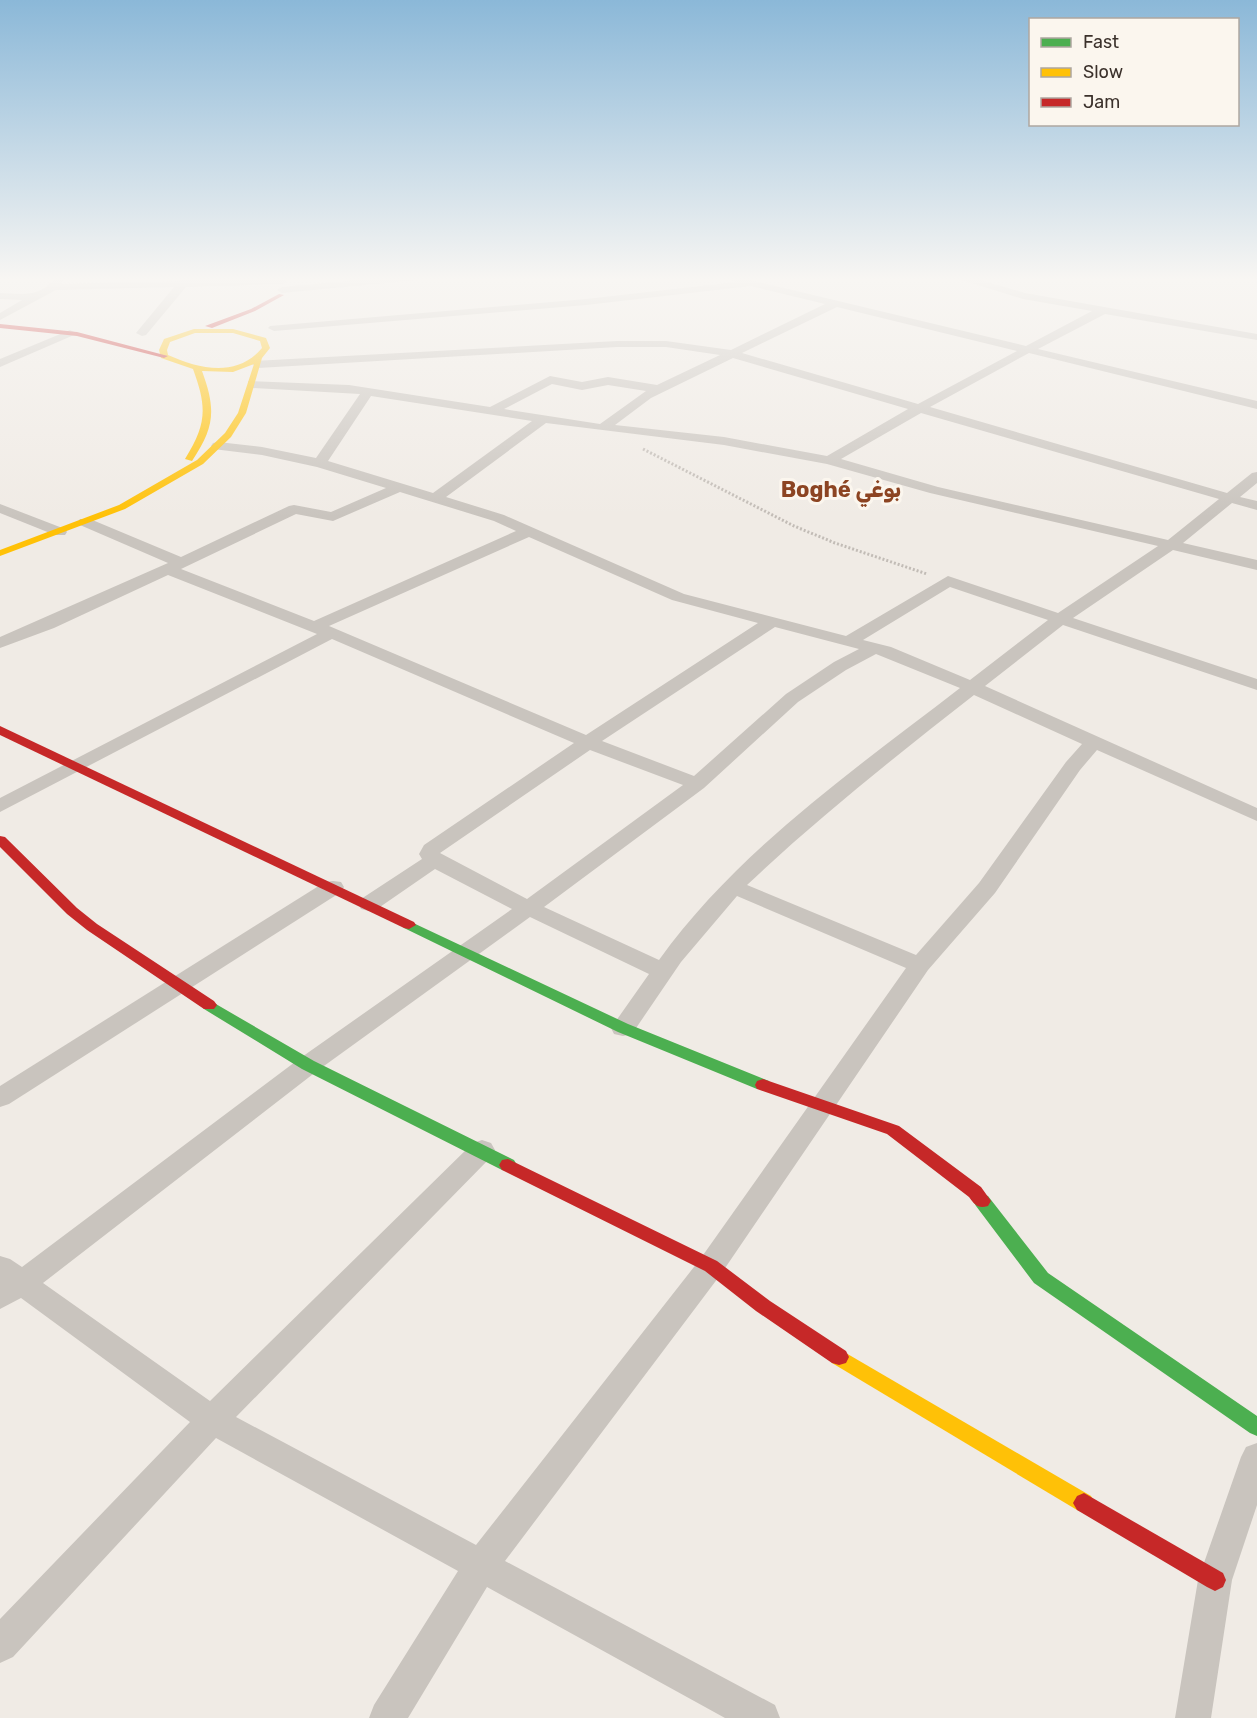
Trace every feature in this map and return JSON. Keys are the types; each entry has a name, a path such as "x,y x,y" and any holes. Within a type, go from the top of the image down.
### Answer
{"street":[{"path":"0,363 15,357"},
{"path":"166,357 184,366 197,369 236,368 258,362 358,357"},
{"path":"0,553 122,507 200,462 218,446 242,413 261,357"},
{"path":"603,428 658,389 721,357"},
{"path":"743,357 1257,506"},
{"path":"829,460 949,391 1016,357"},
{"path":"1060,357 1257,405"},
{"path":"175,477 207,433 210,416 209,399 197,369"},
{"path":"493,410 550,380 582,386 608,381 658,389"},
{"path":"252,384 322,386 603,428 724,441 829,460 935,490 1257,565"},
{"path":"320,463 368,392"},
{"path":"434,499 545,418"},
{"path":"218,446 320,463 490,515 678,597 874,648 974,688 1257,815"},
{"path":"623,1028 663,970 733,887 791,832 842,789 1060,619 1172,544 1257,476"},
{"path":"0,643 48,624 246,534 294,509 333,517 397,488"},
{"path":"0,508 60,532"},
{"path":"85,522 172,566 589,743 697,784"},
{"path":"0,806 78,766 323,630 527,532"},
{"path":"849,641 948,581 1257,685"},
{"path":"663,970 528,908 434,860 429,854 431,849 773,621"},
{"path":"762,1718 212,1420 7,1283 697,784 792,698 840,666 874,648"},
{"path":"0,730 369,904 464,953 623,1028 822,1107 893,1130 975,1192 1041,1278 1257,1427"},
{"path":"387,1718 480,1566 711,1266 920,965 987,888 1072,766 1094,742"},
{"path":"0,840 79,917 178,986 308,1065 711,1266 762,1306 864,1373 1215,1580"},
{"path":"369,904 434,860"},
{"path":"0,1098 333,887"},
{"path":"733,887 920,965"},
{"path":"0,1645 212,1420 482,1150"},
{"path":"1193,1718 1215,1580 1257,1457"}],"path":[{"path":"603,428 794,526 835,543 948,581"}],"traffic: fast":[{"path":"409,925 623,1028 763,1085"},
{"path":"209,1005 308,1065 508,1165"},
{"path":"982,1201 1041,1278 1257,1427"}],"traffic: slow":[{"path":"167,357 190,366 219,371 246,366 258,357"},
{"path":"0,553 122,507 200,462 228,435 242,413 259,360"},
{"path":"189,459 203,435 208,416 206,395 197,369"},
{"path":"839,1357 1084,1503"}],"traffic: jam":[{"path":"0,730 409,925"},
{"path":"0,840 72,911 92,927 209,1005"},
{"path":"763,1085 893,1130 975,1192 982,1201"},
{"path":"508,1165 711,1266 763,1306 839,1357"},
{"path":"1084,1503 1215,1580"}],"district":[{"name":"Boghé بوغي","path":"841,489"}]}
